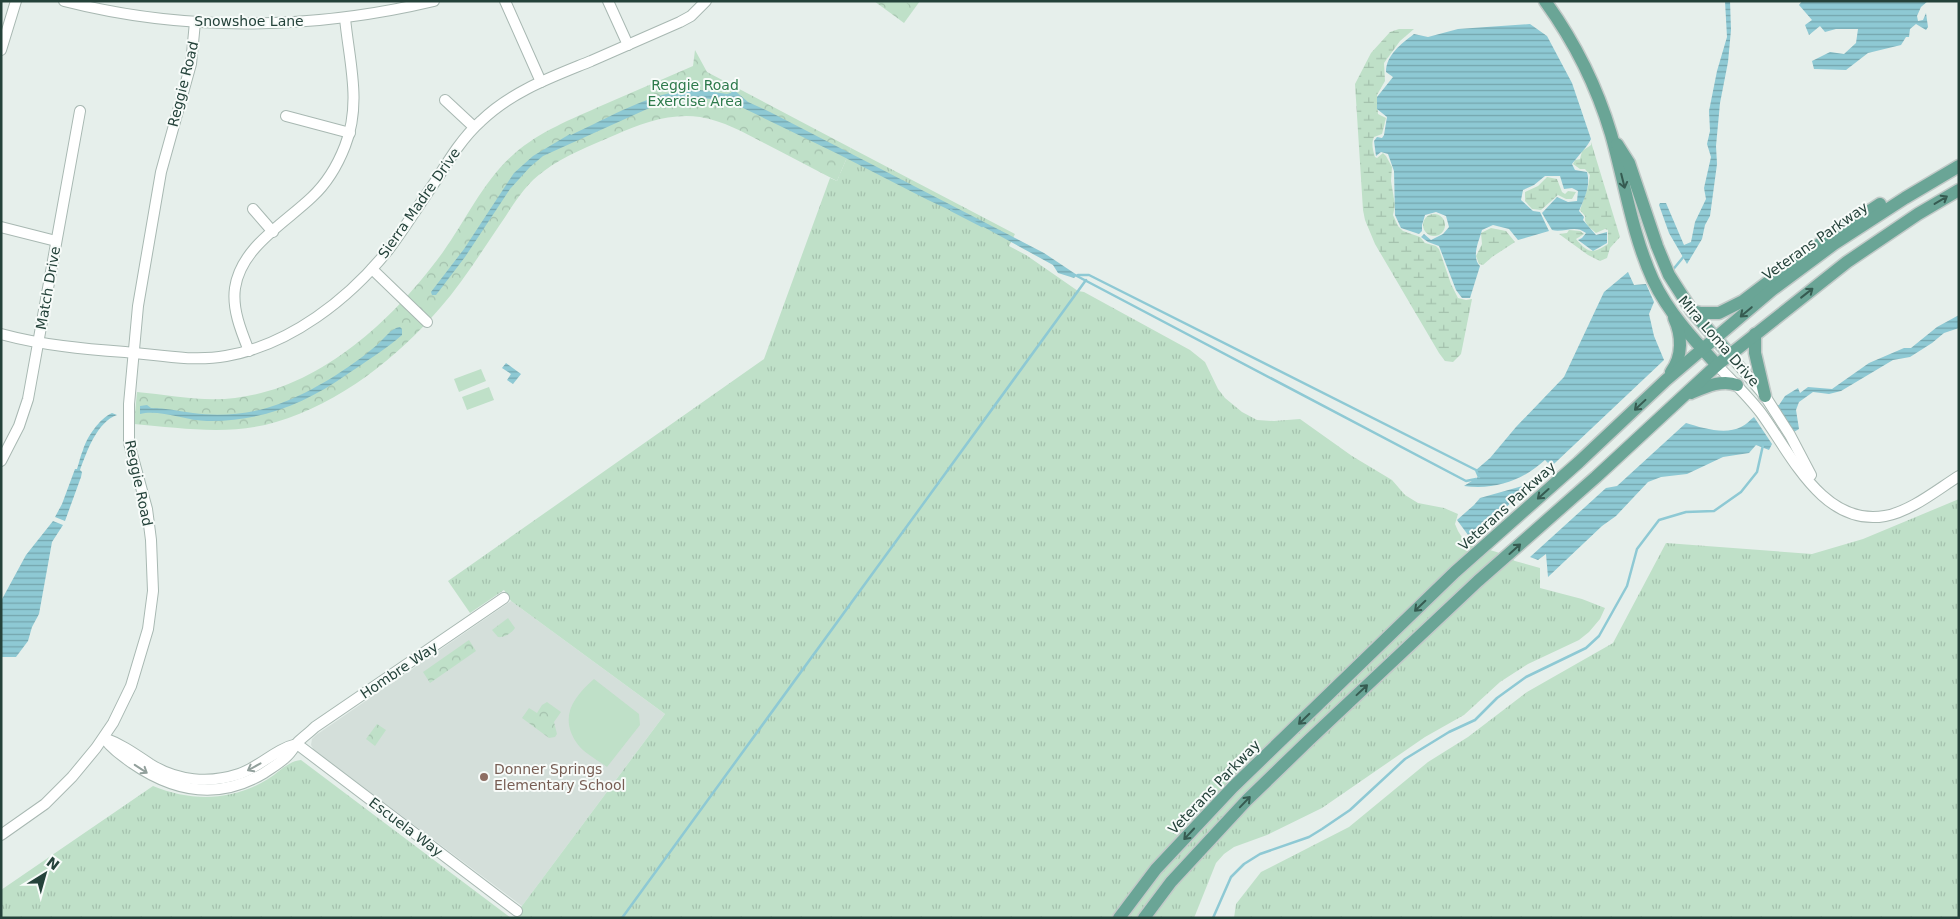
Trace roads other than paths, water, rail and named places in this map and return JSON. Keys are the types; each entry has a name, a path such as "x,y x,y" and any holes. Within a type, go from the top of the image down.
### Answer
{"main road":[{"name":"Mira Loma Drive","path":"1546,1 1577,52 1598,97 1611,133 1637,239 1659,292 1702,349 1717,365"},
{"name":"Mira Loma Drive","path":"1611,133 1629,163 1662,259 1674,284 1692,311 1730,355"},
{"name":"Veterans Parkway","path":"1119,918 1156,868 1233,787 1456,572 1579,462 1666,380 1787,278 1834,244 1906,197 1959,166"},
{"path":"1144,918 1170,882 1246,800 1478,581 1596,477 1717,365 1847,262 1918,214 1959,190"},
{"path":"1692,311 1718,313 1743,301 1809,251 1863,215 1884,202 1906,197"},
{"path":"1666,380 1680,356 1677,324 1668,306"},
{"path":"1755,334 1755,353 1768,401"},
{"path":"1684,396 1705,387 1726,382 1737,385"}],"street":[{"path":"1,50 16,1"},
{"name":"Snowshoe Lane","path":"64,1 129,15 196,22 273,24 345,18 434,1"},
{"path":"505,1 541,82"},
{"path":"608,1 628,45"},
{"name":"Sierra Madre Drive","path":"1,334 38,343 189,358 226,356 274,341 336,302 372,269 402,230 452,155 474,127 509,99 541,82 685,19 706,1"},
{"path":"249,350 236,310 235,288 242,267 247,257 322,186 340,159 350,133 355,100 345,18"},
{"name":"Reggie Road","path":"1,835 34,812 58,791 104,738 123,703 138,668 148,629 154,572 150,524 132,453 128,430 129,404 138,306 161,172 191,64 196,22"},
{"path":"446,100 474,127"},
{"name":"Match Drive","path":"1,461 12,441 28,399 80,111"},
{"path":"286,116 350,133"},
{"path":"253,209 273,232"},
{"path":"1,227 56,241"},
{"path":"372,269 427,322"},
{"name":"Mira Loma Drive","path":"1730,355 1768,401 1790,435 1821,494"},
{"name":"Mira Loma Drive","path":"1717,365 1760,411 1778,439 1821,494 1832,505 1844,511 1858,516 1886,516 1899,512 1959,476"},
{"path":"1,436 12,441"},
{"name":"Hombre Way","path":"104,738 117,742 154,766 182,778 216,780 240,774 259,765 287,746 297,744 315,728 504,598"},
{"name":"Escuela Way","path":"297,744 516,910"}],"water":[{"path":"1725,1 1730,1 1731,30 1728,62 1720,103 1716,146 1717,164 1710,216 1705,225 1702,239 1687,264 1669,233 1659,205 1660,203 1666,203 1684,245 1691,242 1695,222 1706,199 1704,188 1711,157 1707,144 1710,131 1709,111 1717,71 1727,37"},
{"path":"1802,1 1928,1 1921,7 1917,16 1918,21 1923,20 1926,13 1928,27 1926,30 1916,24 1910,29 1909,37 1906,37 1901,45 1868,53 1846,70 1814,69 1812,61 1830,52 1844,54 1856,43 1858,29 1836,29 1825,32 1820,26 1809,35 1805,25 1812,20 1799,5"},
{"path":"1530,24 1547,36 1572,83 1591,139 1572,164 1575,170 1587,172 1588,177 1586,192 1579,211 1584,217 1583,220 1596,235 1607,232 1607,243 1593,251 1578,240 1586,233 1582,230 1552,230 1542,213 1557,197 1568,202 1577,201 1578,191 1572,188 1564,189 1560,176 1545,176 1534,185 1523,190 1521,200 1533,211 1540,212 1549,231 1518,240 1509,229 1493,225 1482,230 1476,254 1477,262 1480,266 1470,298 1462,298 1456,290 1439,246 1421,237 1424,234 1431,240 1443,234 1449,227 1446,216 1436,212 1425,215 1422,231 1419,234 1401,228 1395,215 1394,171 1388,154 1381,152 1376,156 1374,141 1377,137 1382,138 1384,135 1387,117 1377,109 1377,97 1393,77 1386,72 1391,55 1414,34 1428,37 1458,29"},
{"path":"693,89 727,94 731,93 733,89 748,102 1044,253 1077,275 1074,278 1058,273 1053,265 969,219 739,106 696,97 671,100 656,105 543,156 510,189 465,257 436,295 432,295 431,292 464,249 514,173 533,156 570,134 630,107 661,95"},
{"path":"1628,272 1634,285 1646,284 1654,302 1649,314 1654,336 1664,360 1471,539 1457,520 1480,498 1530,484 1550,465 1545,460 1517,479 1497,485 1486,487 1464,486 1478,477 1476,470 1490,458 1516,427 1564,377 1604,292"},
{"path":"1959,315 1959,328 1944,333 1910,357 1893,360 1841,391 1829,394 1813,392 1799,402 1796,410 1799,429 1787,436 1767,407 1779,405 1785,396 1798,388 1800,393 1808,387 1832,389 1869,363 1904,348 1911,348 1937,327"},
{"path":"400,327 402,335 375,356 314,395 281,409 263,415 226,421 207,421 156,413 140,414 140,406 147,405 151,408 214,415 236,414 279,404 304,393 343,371 391,332"},
{"path":"506,363 521,374 513,384 507,380 511,374 502,368"},
{"path":"112,413 117,415 98,430 90,446 80,470 82,472 81,477 65,521 55,517 75,469 77,469 87,440 98,424"},
{"path":"1754,417 1772,444 1769,450 1756,445 1749,453 1723,457 1687,474 1661,477 1648,482 1616,516 1602,526 1548,577 1546,554 1538,560 1530,557 1606,488 1617,486 1686,423 1721,431 1743,426"},
{"path":"53,521 63,525 52,542 39,614 32,627 28,641 16,657 1,657 1,601 26,555"}],"waterway":[{"path":"951,210 982,226"},
{"path":"1671,272 1685,255"},
{"path":"1075,275 1466,481 1476,479"},
{"path":"1078,275 1089,275 1476,470 1479,477"},
{"path":"622,918 1086,280"},
{"path":"1213,918 1231,877 1244,864 1260,854 1309,837 1322,829 1350,810 1405,759 1449,732 1475,720 1497,698 1526,677 1586,648 1599,636 1627,586 1637,549 1659,520 1686,512 1714,511 1741,492 1757,472 1763,445"}],"place":[{"name":"Donner Springs Elementary School","path":"484,777"}],"park label":[{"name":"Reggie Road Exercise Area","path":"695,94"}]}
